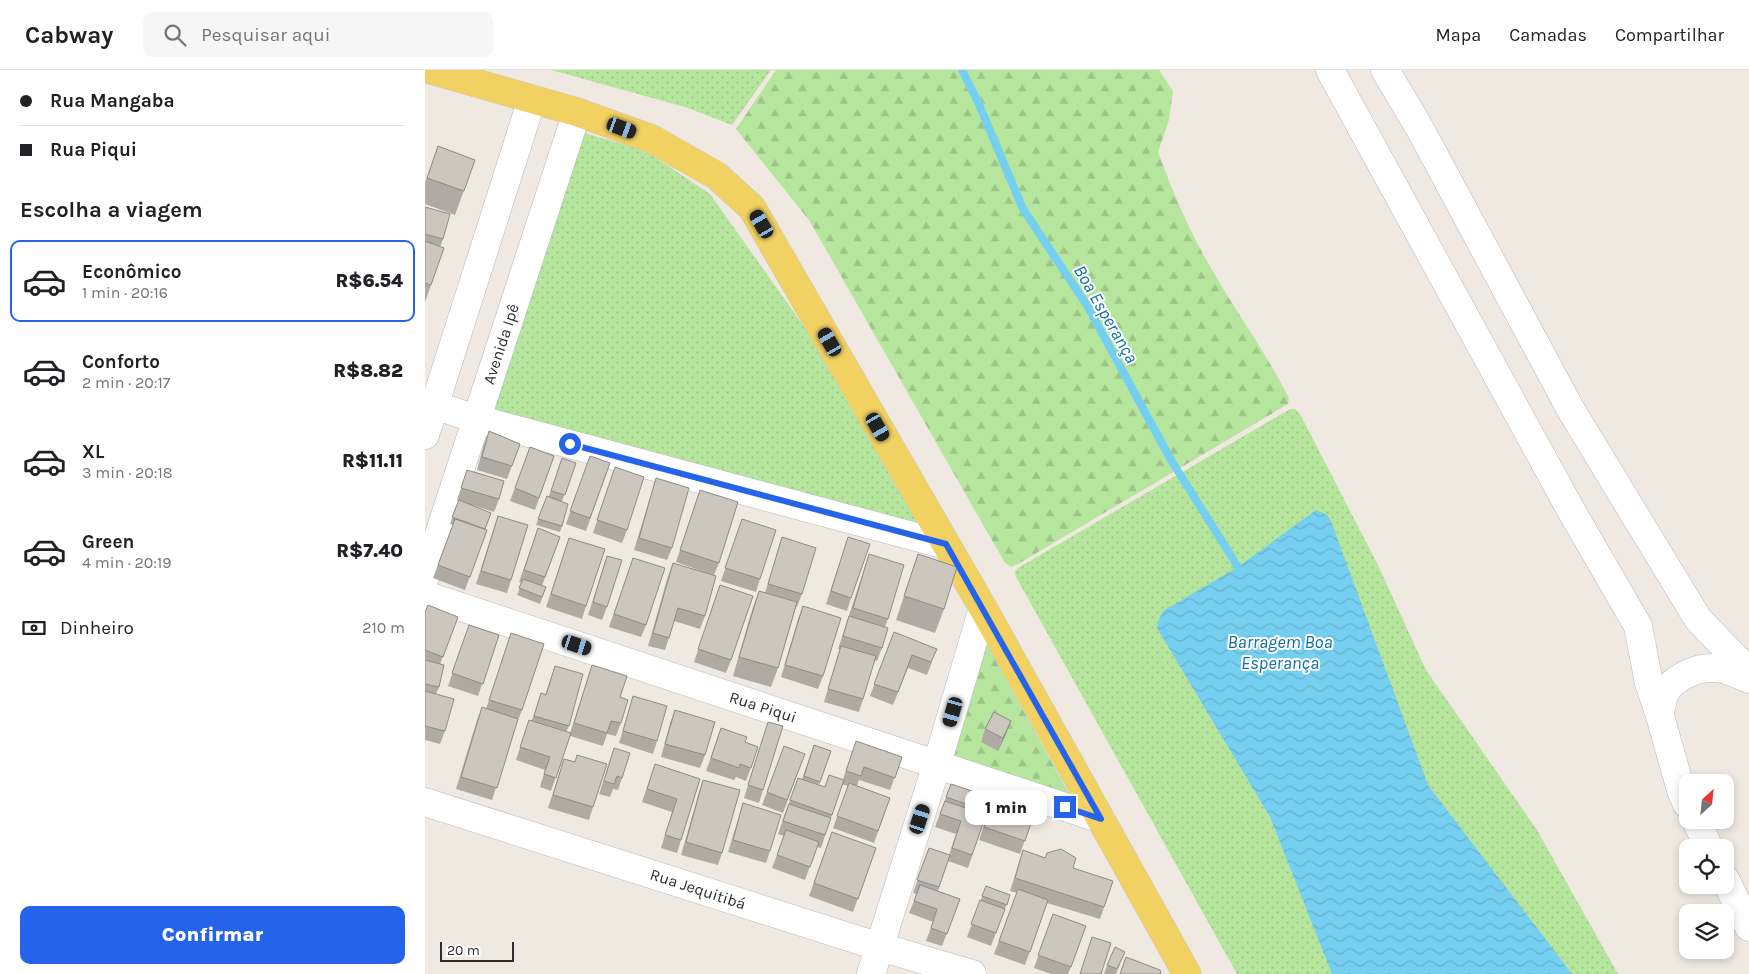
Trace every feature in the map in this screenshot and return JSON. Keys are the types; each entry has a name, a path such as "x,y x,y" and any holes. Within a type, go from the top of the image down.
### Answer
{"main road":[{"path":"431,70 577,112 652,139 717,176 752,208 983,608 1187,974"}],"street":[{"path":"1330,70 1572,512 1638,626 1649,683 1679,783"},
{"path":"1385,70 1419,128 1571,410 1698,619 1749,672"},
{"path":"425,435 532,98"},
{"name":"Avenida Ipê","path":"425,577 577,112"},
{"path":"434,405 476,420 946,544"},
{"name":"Rua Piqui","path":"425,595 1101,819"},
{"path":"871,974 937,764 983,608"},
{"path":"1660,716 1665,693 1679,678 1694,671 1713,668 1738,674 1749,679"},
{"name":"Rua Jequitibá","path":"425,802 880,948 972,974"},
{"path":"1732,894 1749,927"}],"green space":[{"path":"551,70 771,70 732,125 685,107"},
{"path":"776,70 1159,70 1173,91 1169,120 1158,152 1163,166 1201,250 1280,381 1289,398 1288,404 1011,567 1005,563 809,220 736,129"},
{"path":"578,131 646,151 710,194 827,359 928,534 494,411"},
{"path":"1290,409 1295,409 1300,414 1378,565 1426,670 1537,830 1618,974 1237,974 1016,577 1015,572 1018,568"},
{"path":"985,641 1071,797 946,758"}],"water":[{"name":"Barragem Boa Esperança","path":"1316,510 1327,515 1331,521 1428,785 1572,974 1332,974 1270,817 1157,628 1163,611 1238,567"}],"building":[{"path":"438,146 475,160 464,191 427,178"},
{"path":"425,207 450,214 443,239 425,234"},
{"path":"425,241 444,248 431,285 425,283"},
{"path":"489,431 520,444 512,466 482,457"},
{"path":"530,447 554,456 539,498 515,488"},
{"path":"590,456 610,463 590,518 570,511"},
{"path":"562,458 576,463 565,495 551,491"},
{"path":"615,467 644,477 627,530 597,520"},
{"path":"467,470 504,481 499,499 461,488"},
{"path":"656,478 689,488 672,548 639,538"},
{"path":"700,490 738,502 719,563 680,550"},
{"path":"547,496 568,504 562,526 538,519"},
{"path":"459,500 491,513 485,529 452,517"},
{"path":"498,516 528,525 511,580 481,571"},
{"path":"455,519 487,530 470,577 438,565"},
{"path":"742,519 776,530 760,579 725,568"},
{"path":"538,528 560,537 545,577 524,570"},
{"path":"782,537 816,548 802,594 768,584"},
{"path":"848,537 870,544 851,598 831,591"},
{"path":"569,538 605,549 586,606 551,594"},
{"path":"869,554 904,565 888,619 853,608"},
{"path":"918,554 957,567 944,609 904,596"},
{"path":"607,556 622,560 607,607 593,602"},
{"path":"633,558 665,568 646,625 614,614"},
{"path":"673,563 716,576 705,616 678,608 669,638 653,633"},
{"path":"523,579 546,587 542,597 519,588"},
{"path":"720,585 753,596 731,660 698,649"},
{"path":"759,591 797,602 778,668 739,657"},
{"path":"428,605 458,617 443,657 425,650 425,612"},
{"path":"803,606 841,618 823,676 785,665"},
{"path":"849,616 888,628 882,648 843,636"},
{"path":"469,625 499,635 483,684 452,673"},
{"path":"894,632 937,649 931,662 912,655 898,692 874,684"},
{"path":"511,633 544,644 522,710 489,700"},
{"path":"841,646 876,656 863,699 828,689"},
{"path":"425,660 444,665 439,687 425,684"},
{"path":"592,665 627,676 620,697 628,700 621,723 611,721 607,733 574,723"},
{"path":"555,666 583,674 569,726 534,716 541,693 546,695"},
{"path":"425,691 454,699 445,731 425,726"},
{"path":"633,696 667,706 657,741 623,731"},
{"path":"482,707 518,719 497,788 461,777"},
{"path":"675,710 715,722 705,755 665,744"},
{"path":"994,712 1011,721 1003,738 985,729"},
{"path":"529,720 571,733 556,778 544,774 550,757 520,747"},
{"path":"768,722 783,726 763,790 748,785"},
{"path":"721,728 747,737 745,742 758,747 751,768 740,764 739,768 711,758"},
{"path":"856,741 902,757 895,778 864,767 861,776 846,771"},
{"path":"814,745 831,751 820,782 804,776"},
{"path":"784,746 805,754 787,800 767,792"},
{"path":"614,748 630,753 622,778 617,776 614,784 604,781"},
{"path":"577,755 607,764 593,807 553,795 564,759 575,762"},
{"path":"655,764 700,779 681,840 665,835 677,799 647,789"},
{"path":"829,775 844,780 832,815 790,800 798,778 825,787"},
{"path":"703,780 740,790 722,853 686,842"},
{"path":"849,783 890,798 878,831 837,816"},
{"path":"951,784 990,797 986,811 946,797"},
{"path":"995,793 1021,802 1023,796 1038,802 1025,841 984,827"},
{"path":"945,801 986,815 972,855 952,848 961,821 940,814"},
{"path":"743,803 781,815 770,851 733,840"},
{"path":"789,804 831,818 825,835 783,821"},
{"path":"786,830 819,842 810,867 777,855"},
{"path":"832,832 876,848 858,899 814,883"},
{"path":"929,848 950,855 939,887 917,880"},
{"path":"1061,849 1076,858 1073,868 1113,881 1104,907 1015,878 1023,850 1045,858 1047,853"},
{"path":"920,885 960,899 947,934 931,928 937,909 914,901"},
{"path":"986,886 1010,895 1007,905 982,896"},
{"path":"1018,889 1048,900 1030,952 999,941"},
{"path":"980,900 1005,909 996,933 971,924"},
{"path":"1053,914 1086,926 1071,967 1038,955"},
{"path":"1092,937 1111,943 1101,974 1080,974"},
{"path":"1115,947 1125,952 1117,969 1107,965"},
{"path":"1126,957 1160,970 1161,974 1120,974"}],"waterway":[{"name":"Boa Esperança","path":"962,70 978,102 1023,209 1088,307 1171,460 1238,567"}],"route":[{"path":"570,444 946,544 1101,819 1065,807"}]}
